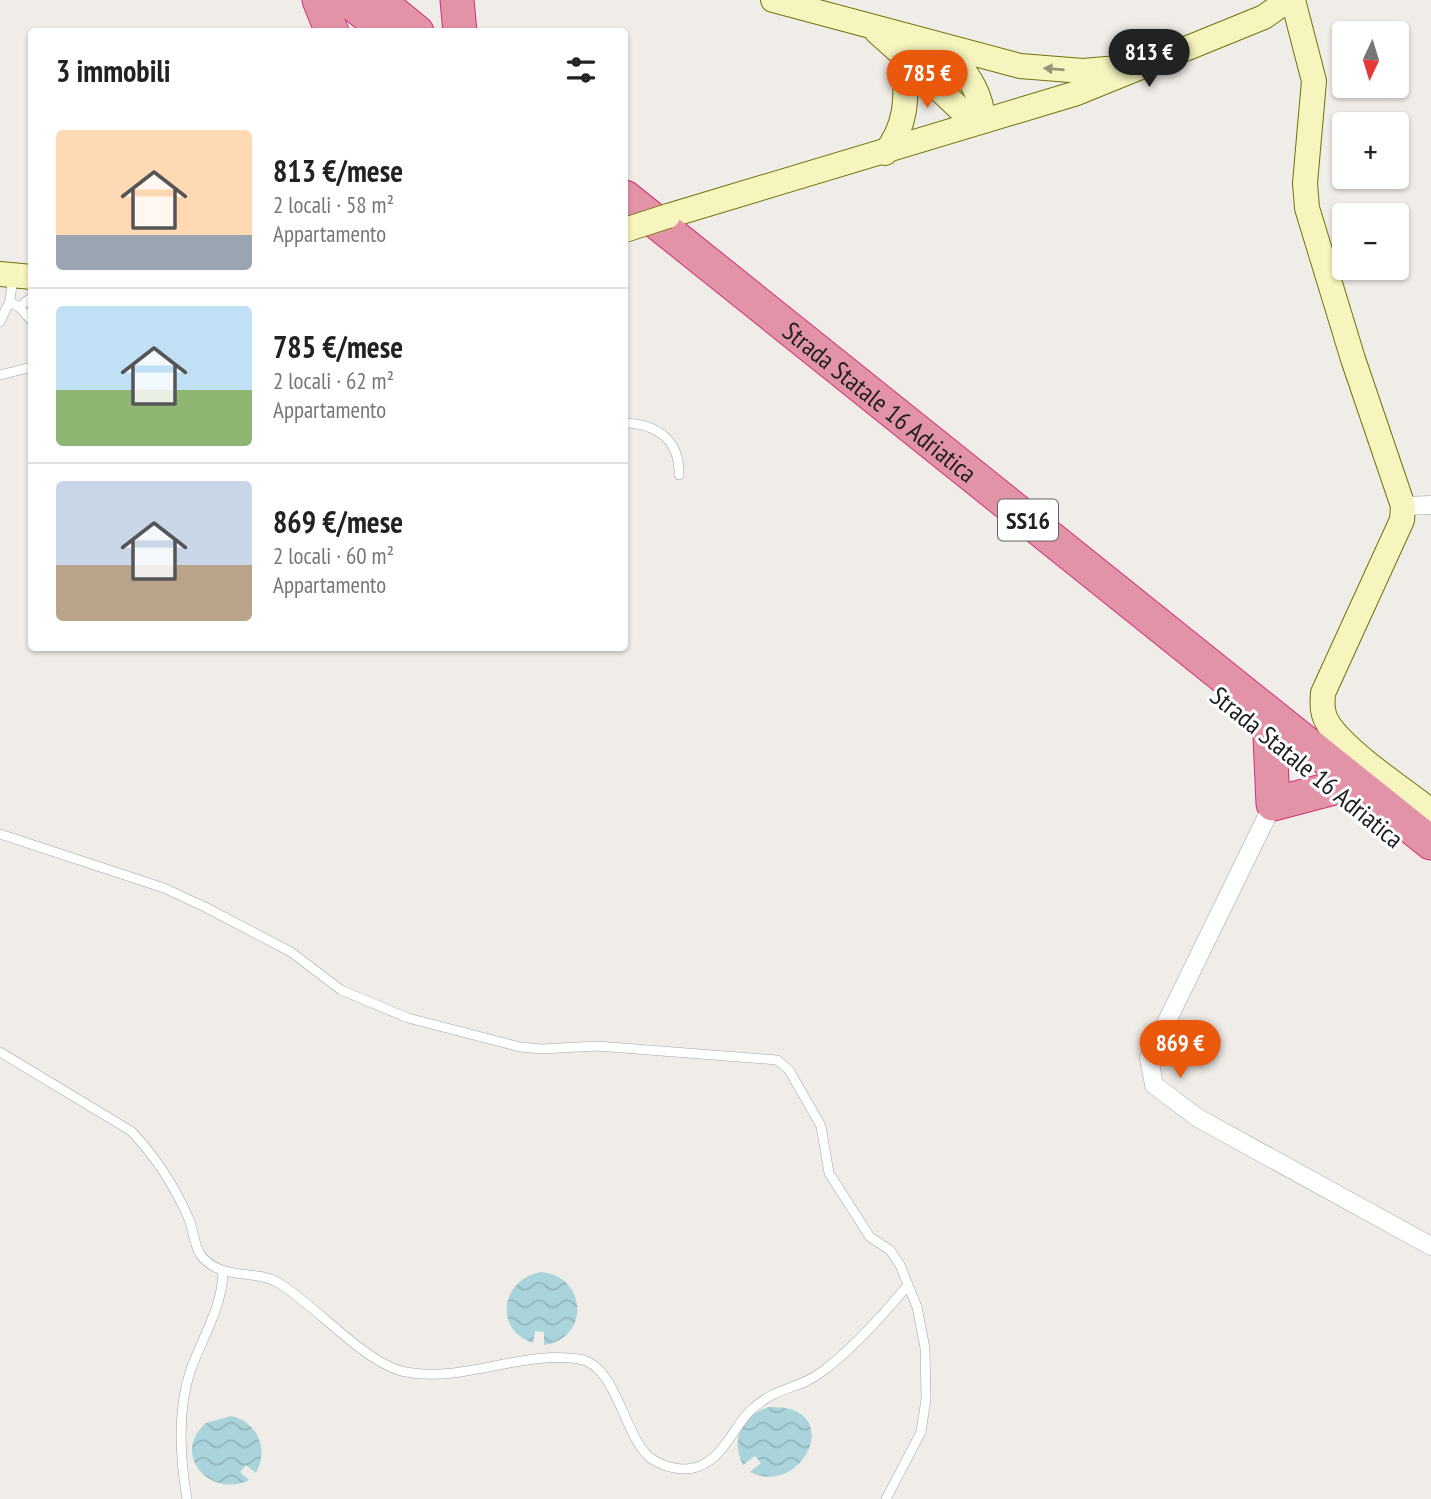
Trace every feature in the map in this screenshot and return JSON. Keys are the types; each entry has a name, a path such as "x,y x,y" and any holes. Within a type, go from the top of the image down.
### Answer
{"highway":[{"path":"319,0 330,28"},
{"path":"348,0 383,28"},
{"path":"378,0 413,28"},
{"path":"457,0 460,28"},
{"name":"Strada Statale 16 Adriatica","path":"628,199 1431,843"},
{"name":"Strada Statale 16 Adriatica","path":"628,223 1431,866"},
{"path":"1270,737 1273,804 1334,789"}],"main road":[{"path":"628,229 1077,93 1264,17 1291,0 1314,81 1306,183 1307,208 1353,359 1403,506 1402,520 1323,693 1322,710 1329,726 1354,750 1431,811"},
{"path":"784,2 948,49 1020,66 1083,71 1146,65"},
{"path":"871,27 961,110 983,121"},
{"path":"948,49 974,84 982,103 983,121"},
{"path":"885,153 902,125 907,102 905,57"}],"street":[{"path":"1403,506 1431,505"},
{"path":"1273,804 1149,1058 1154,1085 1198,1118 1431,1246"}],"lane":[{"path":"15,276 14,304 28,317"},
{"path":"0,322 14,304 28,299"},
{"path":"0,375 28,367"},
{"path":"628,424 655,428 669,442 679,466 679,475"},
{"path":"0,834 164,888 205,906 291,952 341,990 408,1018 520,1047 541,1049 597,1046 777,1060 789,1070 821,1126 829,1173 870,1237 890,1250 917,1307 925,1348 926,1399 920,1432 887,1499"},
{"path":"0,1052 131,1131 147,1147 170,1182 189,1219 200,1253 223,1272 273,1280 323,1314 350,1341 403,1372 441,1373 529,1362 582,1359 598,1370 611,1389 649,1458 670,1468 697,1467 722,1451 736,1424 767,1395 805,1382 823,1371 908,1285"},
{"path":"187,1499 182,1400 191,1368 221,1302 223,1272"}],"water":[{"path":"541,1272 556,1276 567,1284 575,1295 577,1307 576,1320 570,1331 559,1340 544,1345 544,1332 535,1331 533,1343 520,1337 507,1317 510,1294 517,1284"},
{"path":"769,1407 793,1410 807,1420 812,1433 809,1448 800,1463 786,1473 769,1477 750,1472 761,1463 755,1456 743,1465 739,1456 738,1438 745,1422"},
{"path":"231,1416 240,1419 254,1430 261,1446 260,1464 256,1473 246,1465 240,1472 249,1480 234,1484 221,1483 199,1470 192,1448 196,1435 206,1423"}]}
